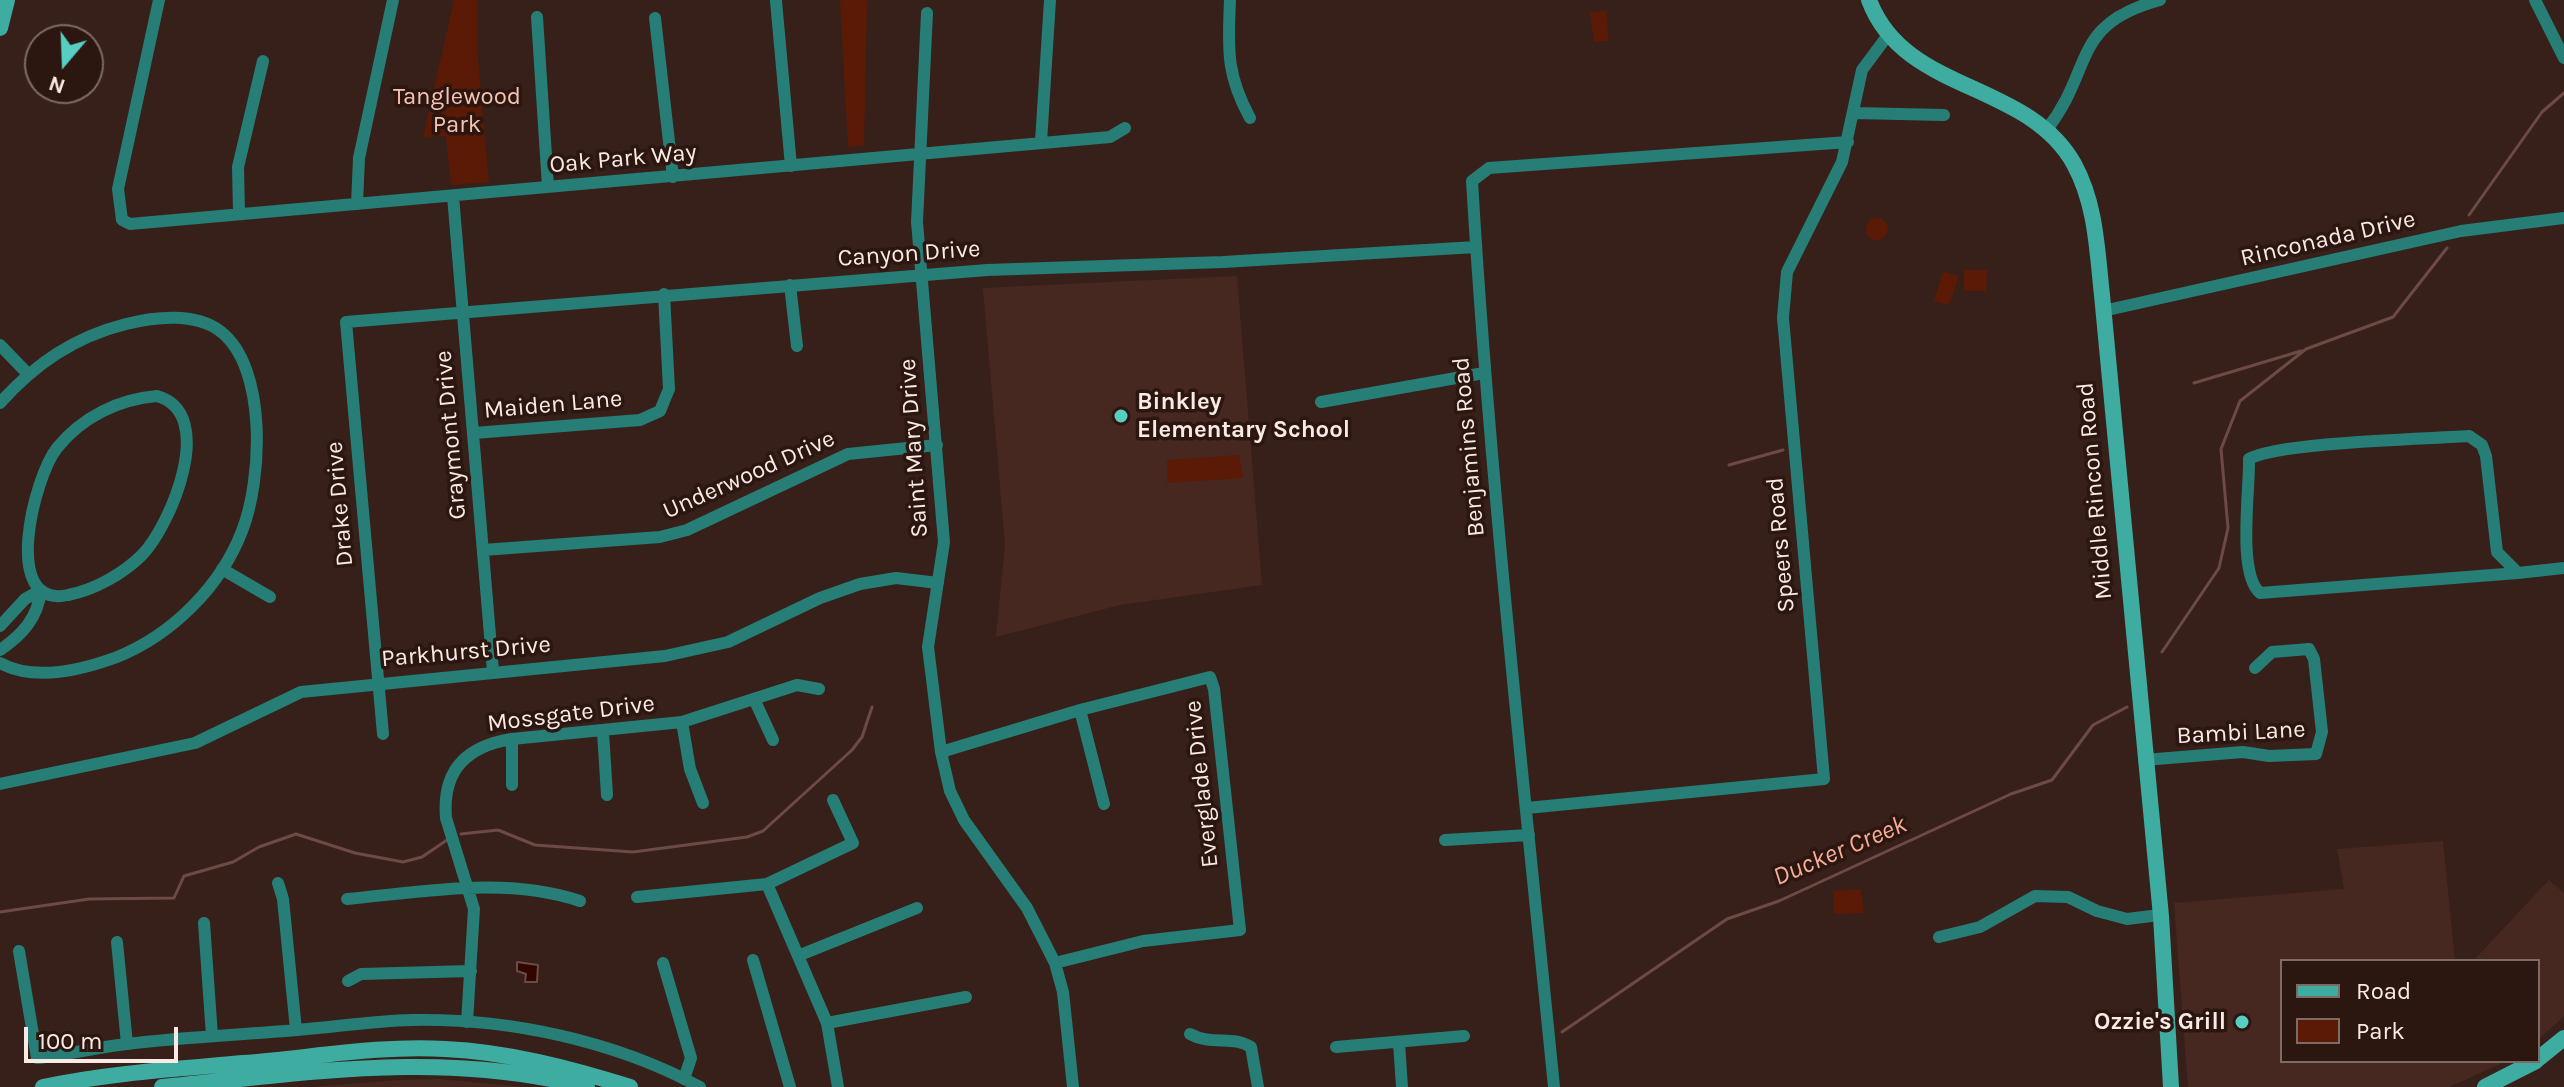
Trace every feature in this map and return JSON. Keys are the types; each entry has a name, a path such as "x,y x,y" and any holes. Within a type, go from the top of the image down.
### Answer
{"street":[{"path":"0,28 7,0"},
{"name":"Oak Park Way","path":"159,0 118,189 122,220 130,224 1110,137 1125,128"},
{"path":"357,204 359,158 393,0"},
{"path":"1041,142 1050,0"},
{"path":"1230,0 1227,57 1234,89 1250,118"},
{"name":"Middle Rincon Road","path":"1869,0 1888,35 1928,68 2019,109 2047,129 2073,163 2089,201 2103,311 2160,915 2171,1087"},
{"path":"2047,129 2057,116 2100,31 2124,6 2160,0"},
{"path":"2535,0 2564,58"},
{"path":"776,1 791,166"},
{"name":"Saint Mary Drive","path":"927,13 917,222 944,542 928,647 941,752 950,791 964,820 1027,908 1055,963 1063,992 1073,1087"},
{"path":"537,17 548,187"},
{"path":"655,18 673,177"},
{"name":"Speers Road","path":"1527,808 1824,779 1783,318 1784,290 1787,272 1842,162 1862,70 1888,35"},
{"path":"239,213 238,167 263,61"},
{"path":"1855,113 1944,115"},
{"name":"Benjamins Road","path":"1554,1087 1527,808 1513,699 1484,373 1472,181 1489,168 1848,142"},
{"name":"Graymont Drive","path":"453,196 493,671"},
{"name":"Rinconada Drive","path":"2103,311 2461,231 2564,218"},
{"name":"Canyon Drive","path":"346,322 664,294 922,276 1476,247"},
{"path":"790,285 797,346"},
{"name":"Maiden Lane","path":"474,433 640,420 660,411 669,389 664,294"},
{"path":"0,403 27,373 63,349 102,330 141,320 191,319 219,330 240,357 256,411 258,453 257,477 242,532 222,569 199,600 175,622 130,652 94,665 60,672 29,672 0,663"},
{"name":"Drake Drive","path":"346,322 383,734"},
{"path":"0,345 27,373"},
{"path":"1321,402 1484,373"},
{"path":"0,626 25,599 41,590 60,596 92,588 141,556 157,535 171,513 185,460 181,417 170,400 157,396 119,403 80,427 57,448 38,482 27,516 24,541 28,574 32,584 41,590"},
{"path":"2518,573 2508,567 2497,552 2486,456 2482,445 2469,436 2295,449 2258,454 2249,459 2250,506 2245,525 2251,582 2260,593 2281,594 2518,573 2564,568"},
{"name":"Underwood Drive","path":"483,550 660,537 687,530 848,454 937,445"},
{"path":"222,569 270,597"},
{"name":"Parkhurst Drive","path":"0,784 166,751 224,731 278,700 301,692 689,652 728,642 820,598 860,584 896,578 938,583"},
{"path":"0,650 22,633 39,608 41,590"},
{"name":"Bambi Lane","path":"2144,760 2243,752 2269,756 2316,754 2322,732 2314,659 2309,649 2272,652 2255,668"},
{"name":"Everglade Drive","path":"941,752 1080,710 1210,677 1218,719 1240,930 1143,941 1055,963"},
{"name":"Mossgate Drive","path":"467,1022 474,909 444,803 462,761 484,743 682,722 797,685 819,689"},
{"path":"755,701 773,740"},
{"path":"1080,710 1104,804"},
{"path":"682,722 690,769 703,803"},
{"path":"603,732 607,795"},
{"path":"512,739 512,785"},
{"path":"637,897 767,884 853,843 833,800"},
{"path":"1445,840 1529,835"},
{"path":"278,883 283,899 296,1030"},
{"path":"767,884 827,1023 838,1087"},
{"path":"347,899 468,888 552,892 580,901"},
{"path":"1939,937 1980,927 2035,896 2068,897 2097,911 2127,919 2160,915"},
{"path":"800,955 917,908"},
{"path":"204,923 212,1036"},
{"path":"117,942 127,1044"},
{"path":"19,951 37,1058 127,1044 212,1036 414,1020 467,1022 505,1025 607,1049 700,1087"},
{"path":"753,960 790,1087"},
{"path":"663,963 691,1058 684,1079"},
{"path":"348,981 361,974 471,971"},
{"path":"827,1023 966,997"},
{"path":"1190,1034 1205,1043 1244,1043 1251,1047 1258,1087"},
{"path":"1336,1047 1464,1036"},
{"path":"2540,1058 2564,1038"},
{"path":"1399,1043 1402,1087"},
{"path":"43,1087 121,1073 396,1049 444,1049 506,1055 630,1087"},
{"path":"2485,1087 2531,1063"},
{"path":"162,1087 358,1068 442,1065 511,1071 587,1087"}],"shaded area":[{"name":"Binkley Elementary School","path":"1237,276 1262,585 1120,605 996,637 1005,545 983,288"},
{"path":"2443,841 2455,959 2280,959 2280,1063 2503,1063 2449,1087 2188,1087 2174,903 2344,889 2337,849"},
{"path":"2549,880 2564,893 2564,1016 2540,1038 2540,959 2475,959"},
{"path":"517,962 538,965 537,982 525,982 526,974 517,971"},
{"path":"439,1079 527,1087 309,1087 401,1080"}],"green space":[{"name":"Tanglewood Park","path":"454,0 477,0 477,47 489,182 451,185 446,136 423,137"},
{"path":"840,0 867,0 864,145 848,147"},
{"path":"1606,11 1609,41 1594,42 1590,12"},
{"path":"1877,218 1885,221 1888,229 1885,237 1877,240 1869,237 1866,229 1869,221"},
{"path":"1964,270 1987,270 1986,291 1964,291"},
{"path":"1943,272 1959,276 1949,305 1934,301"},
{"path":"1239,455 1243,478 1167,483 1167,460"},
{"path":"1861,889 1864,913 1834,914 1833,891"}],"waterway":[{"name":"Ducker Creek","path":"2469,215 2542,112 2564,93"},
{"name":"Ducker Creek","path":"2162,652 2219,568 2228,528 2221,449 2240,401 2306,349 2393,317 2447,248"},
{"path":"2194,383 2301,351"},
{"path":"1729,465 1783,450"},
{"path":"461,834 498,830 535,845 633,852 747,837 763,831 852,750 862,737 872,707"},
{"name":"Ducker Creek","path":"1562,1032 1727,919 1779,901 2011,794 2052,780 2093,725 2127,707"},
{"path":"0,912 89,899 174,898 184,876 233,862 259,847 296,834 355,853 403,862 422,857 447,840"}],"place":[{"name":"Binkley Elementary School","path":"1121,416"},
{"name":"Ozzie's Grill","path":"2242,1022"}]}
